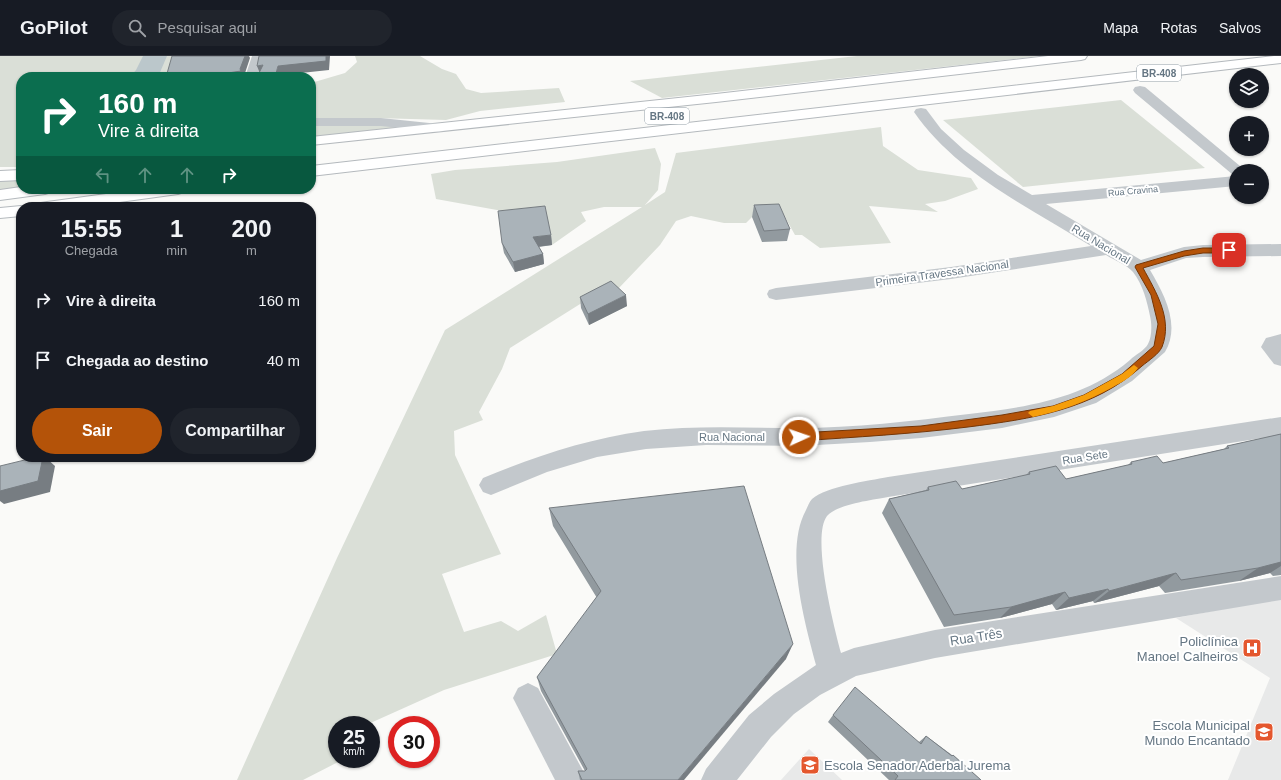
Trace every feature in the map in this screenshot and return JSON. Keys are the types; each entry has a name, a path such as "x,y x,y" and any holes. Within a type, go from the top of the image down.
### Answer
{"highway":[{"path":"316,140 1081,56"},
{"name":"BR-408","path":"451,141 1210,56"},
{"name":"BR-408","path":"316,171 893,102 1281,60"},
{"path":"1187,84 1229,78"},
{"path":"1124,91 1156,88"},
{"path":"347,168 409,169 453,165 921,112 1062,98"},
{"path":"0,176 16,175"},
{"path":"0,195 16,193"},
{"path":"83,202 142,194"},
{"path":"0,213 16,211"}],"street":[{"path":"253,72 258,56"},
{"path":"1140,90 1230,164"},
{"name":"Rua Nacional","path":"491,485 542,464 596,448 646,440 706,436 799,437 878,433 994,420 1054,409 1088,397 1125,376 1158,347 1162,324 1155,295 1139,267 1031,200 992,178 959,153 936,132 921,112"},
{"path":"316,122 381,122 439,128"},
{"name":"Rua Cravina","path":"1031,200 1229,182"},
{"name":"Primeira Travessa Nacional","path":"776,294 950,273 1108,249"},
{"path":"1139,267 1184,253 1203,251 1281,250"},
{"path":"1281,341 1273,343 1271,347 1281,359"},
{"name":"Rua Sete","path":"832,672 815,606 809,558 811,520 819,507 838,498 888,487 1281,426"},
{"name":"Rua Três","path":"716,780 760,726 784,704 810,685 832,672 854,662 935,644 1281,588"},
{"path":"528,698 572,780"}],"shaded area":[{"path":"0,56 182,56 172,72 16,72 16,167 0,167"},
{"path":"355,56 420,56 442,69 456,74 466,89 481,93 559,88 565,102 480,111 446,120 375,118 316,120 316,82 345,73 357,62"},
{"path":"857,56 1040,56 662,98 630,81"},
{"path":"1121,100 1205,168 1023,187 943,120"},
{"path":"316,124 408,126 316,136"},
{"path":"881,127 883,146 918,170 971,178 978,189 945,201 925,204 938,212 869,206 891,243 820,248 802,235 795,235 781,210 753,213 752,217 746,223 724,223 691,216 676,221 660,245 618,289 612,284 510,348 502,369 479,412 483,420 454,431 455,455 501,554 442,574 464,632 501,621 518,631 546,615 557,654 444,690 380,719 380,716 328,716 328,767 303,780 237,780 337,558 445,330 642,207 604,207 581,212 586,221 552,245 508,212 436,199 431,174 455,170 557,162 655,148 661,164 658,190 645,205 665,192 676,153"},
{"path":"16,180 16,188 0,190 0,181"},
{"path":"1281,598 1281,780 1228,780 1270,678 1176,618"},
{"name":"Escola Senador Aderbal Jurema","path":"809,749 842,780 781,780"}],"building":[{"path":"172,56 245,56 240,69 241,71 167,72"},
{"path":"259,56 326,56 326,61 278,66 276,72 260,72 263,65 257,66"},
{"path":"779,204 790,229 764,231 754,205"},
{"path":"545,206 551,235 533,237 543,254 513,262 502,243 498,211"},
{"path":"611,281 626,295 588,314 580,297"},
{"path":"1281,434 1281,562 1258,568 1181,580 1176,573 1109,591 1108,589 1069,598 1065,592 1011,607 954,615 889,499 929,490 928,487 956,481 962,489 1030,474 1029,472 1056,466 1066,479 1132,464 1131,462 1157,456 1163,463 1229,448 1227,446"},
{"path":"16,462 42,462 38,481 0,491 0,466"},
{"path":"744,486 793,644 678,780 582,780 578,771 585,771 587,769 537,677 601,591 549,508"},
{"path":"855,687 921,744 926,736 952,756 953,755 981,780 895,780 898,776 833,715"}],"waterway":[{"path":"148,72 155,56"}],"slow traffic":[{"path":"1033,413 1054,409 1088,397 1125,376 1134,368"}],"place":[{"name":"Policlínica Manoel Calheiros","path":"1252,648"},
{"name":"Escola Municipal Mundo Encantado","path":"1264,732"},
{"name":"Escola Senador Aderbal Jurema","path":"810,765"}],"route":[{"path":"799,437 921,429 1002,419 1054,409 1088,397 1125,376 1158,347 1162,324 1155,295 1139,267 1166,260 1184,253 1229,250"}]}
